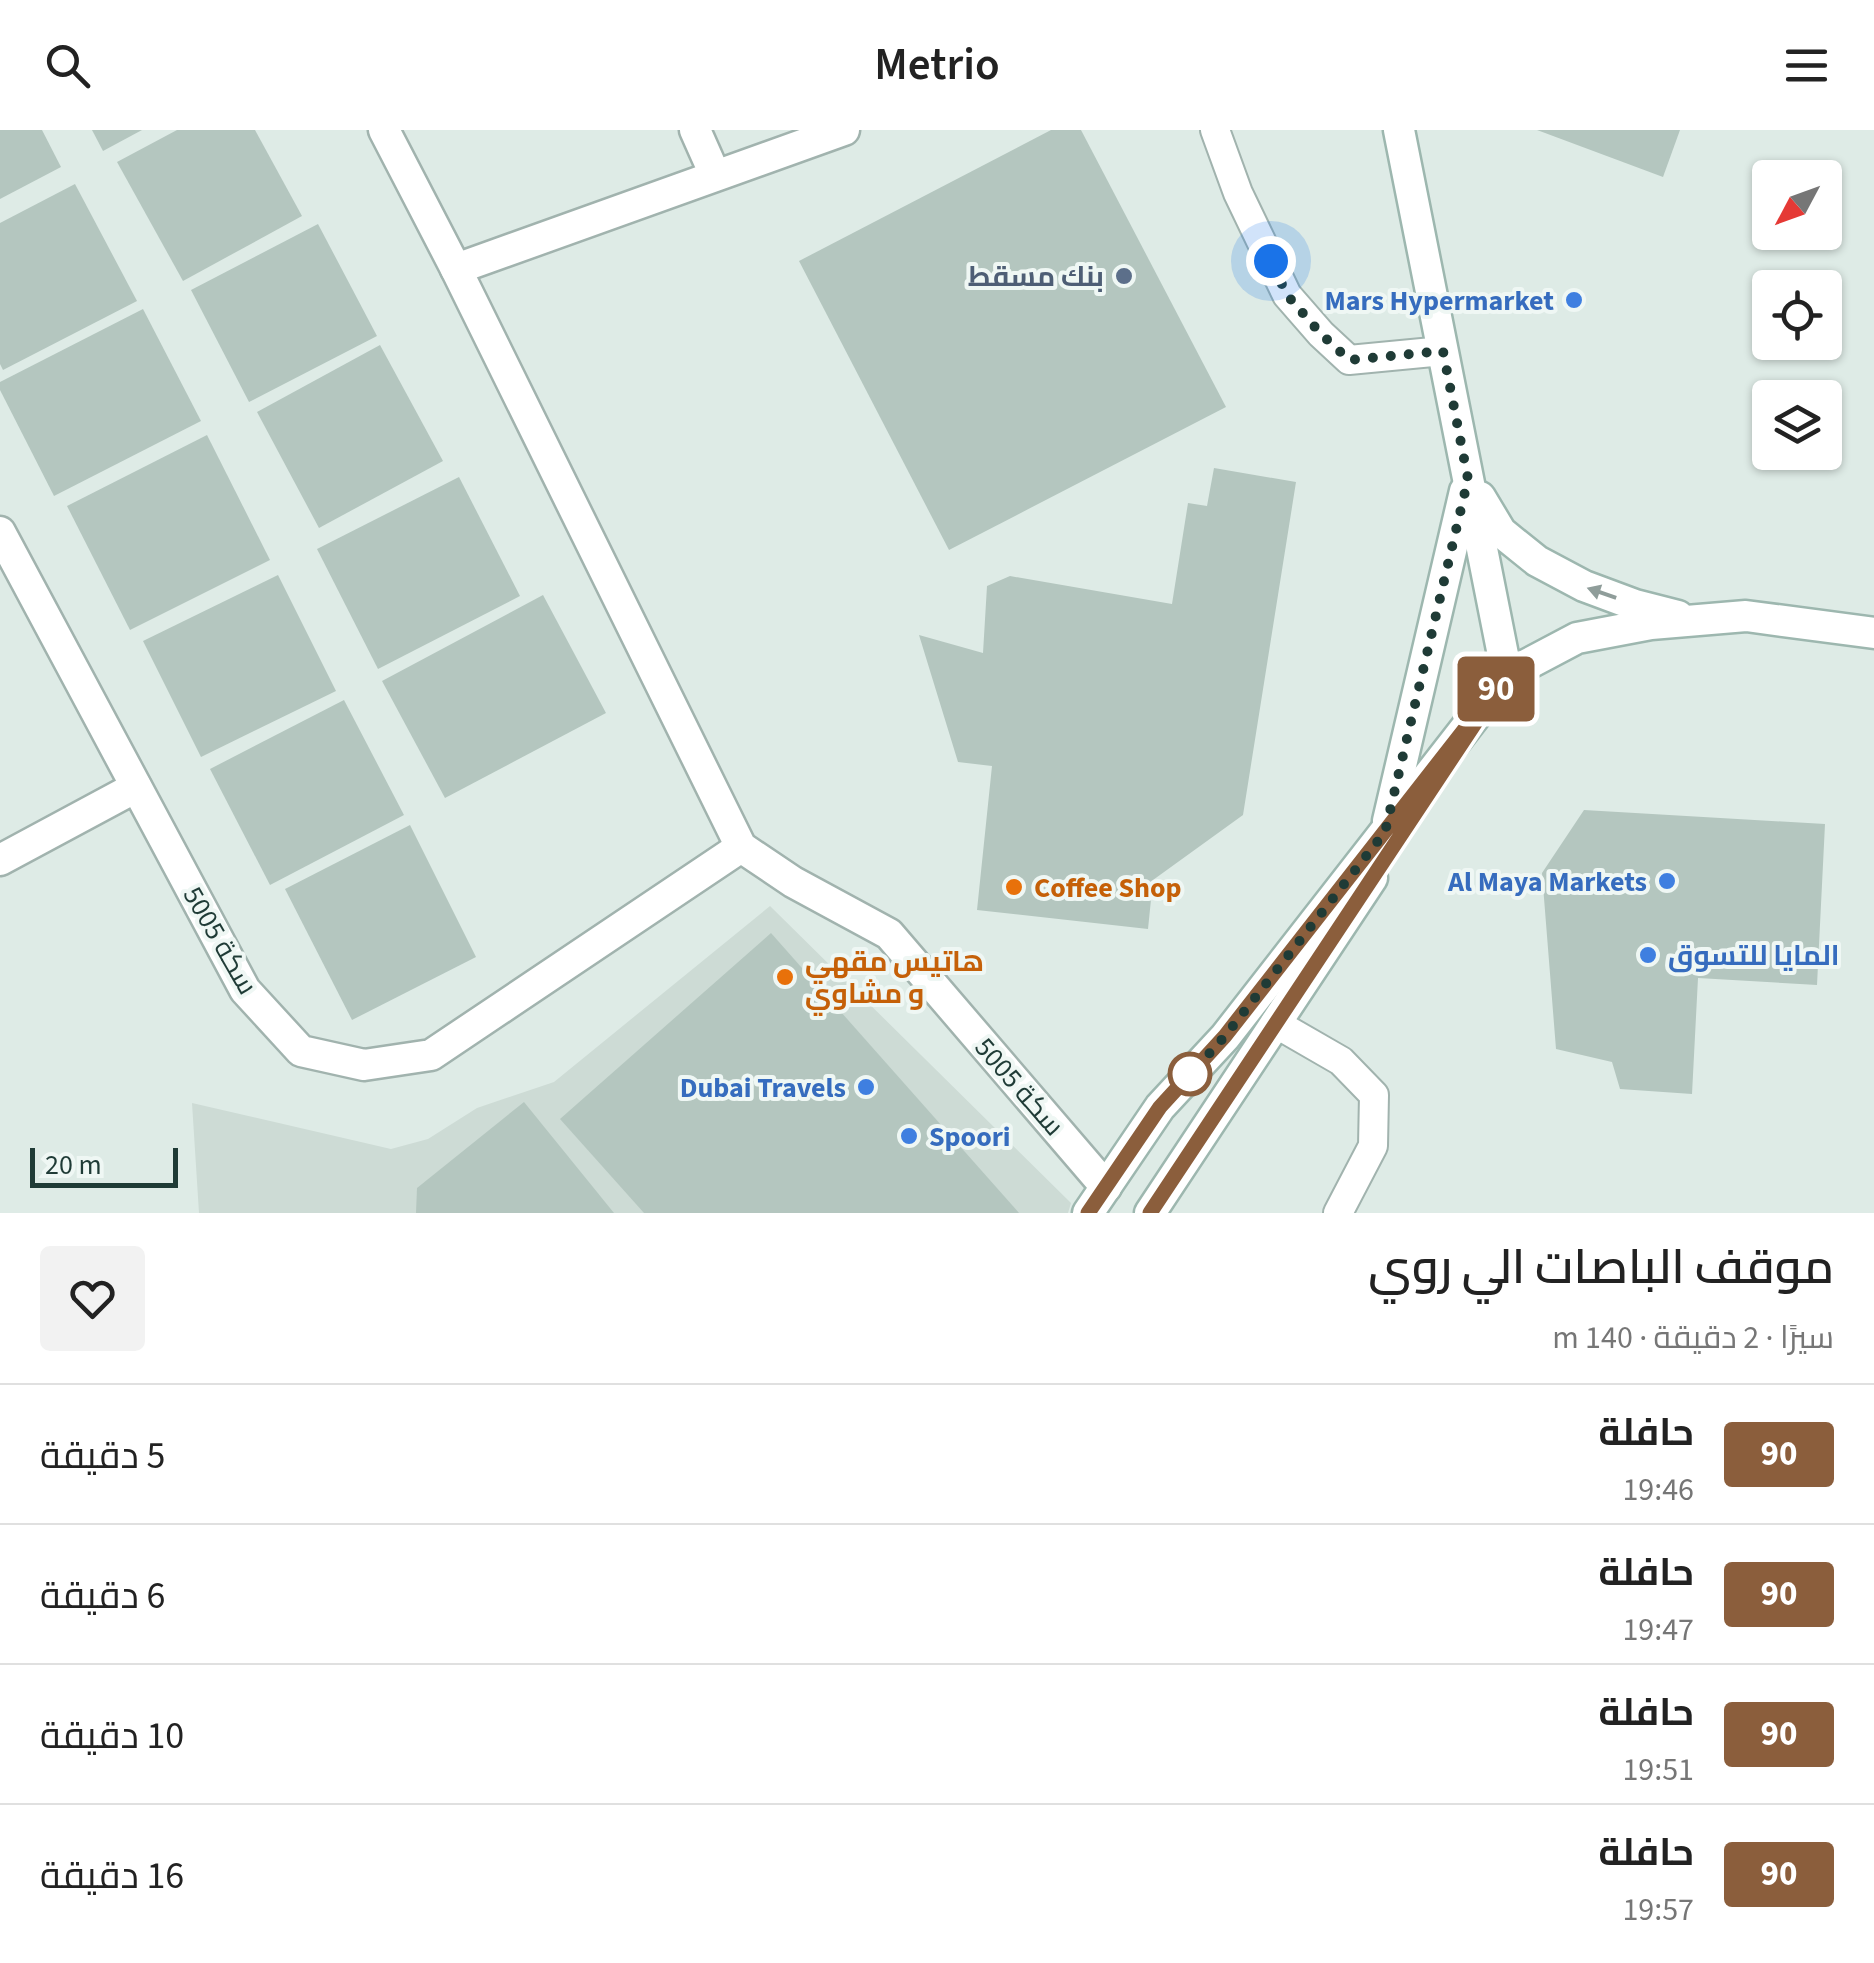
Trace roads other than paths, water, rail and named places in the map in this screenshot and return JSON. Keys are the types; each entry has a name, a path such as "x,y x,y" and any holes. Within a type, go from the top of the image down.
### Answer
{"street":[{"name":"سكة 5005","path":"384,130 742,847 792,882 888,934 1106,1187"},
{"path":"695,130 715,176"},
{"path":"456,269 844,130"},
{"path":"1150,1213 1507,675 1399,130"},
{"path":"1468,479 1502,532 1537,561 1584,586 1696,621"},
{"path":"1385,832 1468,479"},
{"name":"سكة 5005","path":"0,532 245,990 301,1051 364,1064 431,1055 742,847"},
{"path":"1088,1213 1160,1107 1225,1036 1507,675 1577,638 1651,624 1746,616 1874,632"},
{"path":"0,860 136,786"}],"lane":[{"path":"1215,130 1238,193 1287,295 1321,334 1349,360 1443,351"},
{"path":"1275,1023 1341,1062 1374,1095 1373,1146 1338,1213"}],"place":[{"name":"بنك مسقط","path":"1124,276"},
{"name":"Mars Hypermarket","path":"1574,300"},
{"name":"Al Maya Markets","path":"1667,881"},
{"name":"Coffee Shop","path":"1014,887"},
{"name":"المايا للتسوق","path":"1648,955"},
{"name":"هاتيس مقهي و مشاوي","path":"785,977"},
{"name":"Dubai Travels","path":"866,1087"},
{"name":"Spoori","path":"909,1136"}]}
